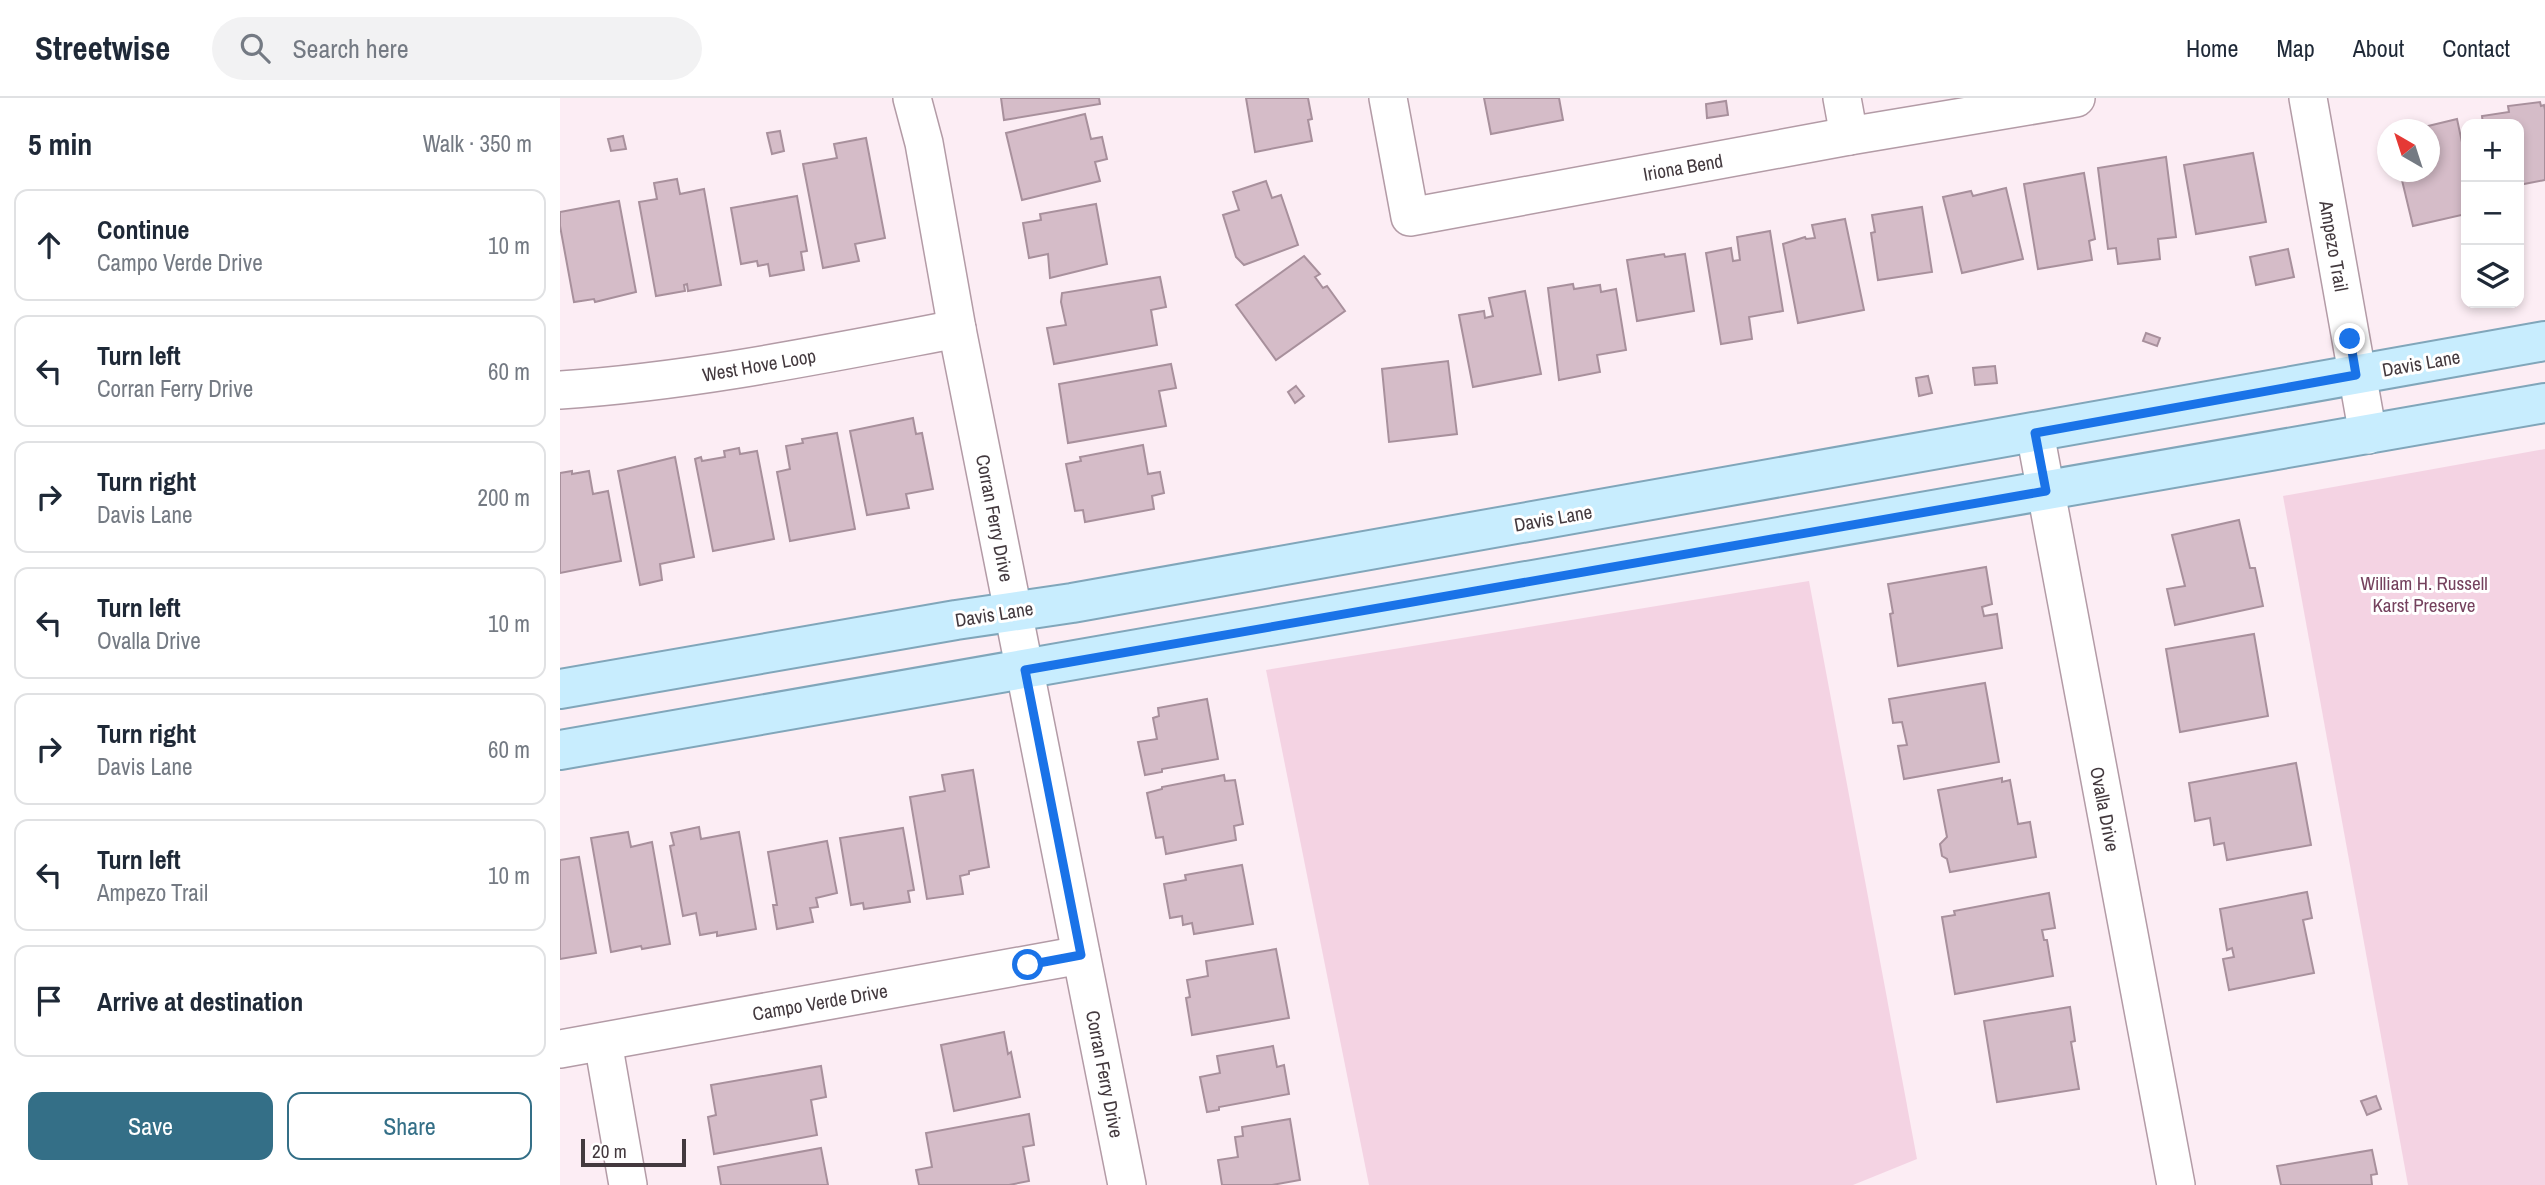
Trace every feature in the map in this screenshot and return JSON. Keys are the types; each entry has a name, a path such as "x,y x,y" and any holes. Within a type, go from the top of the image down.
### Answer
{"main road":[{"name":"Davis Lane","path":"560,689 1072,603 2545,341"},
{"path":"560,750 2545,403"}],"street":[{"name":"Corran Ferry Drive","path":"912,98 924,143 957,329 1127,1185"},
{"name":"Iriona Bend","path":"1388,98 1410,218 1849,136 2076,98"},
{"path":"1842,98 1849,136"},
{"name":"Ampezo Trail","path":"2308,98 2368,435"},
{"name":"West Hove Loop","path":"560,390 704,375 957,329"},
{"name":"Ovalla Drive","path":"2035,433 2176,1185"},
{"name":"Campo Verde Drive","path":"560,1049 1081,955"},
{"path":"603,1042 628,1185"}],"green space":[{"name":"William H. Russell Karst Preserve","path":"2545,449 2545,1185 2408,1185 2283,496"},
{"path":"1809,581 1917,1159 1853,1185 1369,1185 1266,670"}],"building":[{"path":"1001,98 1099,98 1100,104 1004,120"},
{"path":"1246,98 1308,98 1312,141 1255,152"},
{"path":"1484,98 1559,98 1563,120 1491,134"},
{"path":"1726,101 1728,115 1707,118 1706,104"},
{"path":"2540,102 2541,106 2544,105 2545,180 2524,184 2524,119 2482,119 2482,116 2509,112 2508,106"},
{"path":"1085,114 1091,139 1102,137 1107,159 1095,162 1100,181 1022,200 1006,133"},
{"path":"2457,119 2461,138 2461,215 2413,226 2402,182 2440,182 2440,123"},
{"path":"780,131 784,151 772,154 767,133"},
{"path":"623,136 626,149 611,151 608,139"},
{"path":"866,138 885,238 855,244 859,261 823,268 803,164 837,158 834,144"},
{"path":"2253,153 2266,222 2196,234 2184,165"},
{"path":"2166,157 2176,237 2158,239 2160,259 2118,264 2116,248 2108,249 2098,168"},
{"path":"2084,173 2095,239 2089,241 2092,260 2038,269 2024,184"},
{"path":"677,179 680,194 704,189 721,285 688,291 687,284 684,285 685,291 656,296 639,202 657,199 654,183"},
{"path":"1266,181 1272,198 1281,195 1298,245 1244,265 1236,257 1223,215 1239,210 1233,192"},
{"path":"2006,188 2023,259 1962,273 1943,197 1971,191 1973,196"},
{"path":"797,196 807,251 801,252 804,270 770,276 768,264 758,266 757,261 741,264 731,208"},
{"path":"619,201 636,292 595,302 594,299 574,302 560,226 560,212"},
{"path":"1096,204 1107,264 1050,278 1048,254 1029,258 1023,223 1041,220 1040,214"},
{"path":"1922,207 1932,272 1878,280 1871,233 1875,232 1872,215"},
{"path":"1845,219 1864,310 1798,323 1783,244 1805,237 1815,238 1812,225"},
{"path":"1770,231 1783,311 1749,317 1752,339 1721,344 1706,253 1731,248 1733,261 1740,260 1737,237"},
{"path":"2288,249 2294,277 2256,285 2250,257"},
{"path":"1664,254 1665,257 1685,254 1694,311 1637,321 1627,260"},
{"path":"1304,256 1320,274 1315,277 1323,288 1327,286 1345,311 1276,360 1236,305"},
{"path":"1160,277 1166,307 1151,310 1157,345 1054,364 1047,328 1066,325 1061,302 1062,293"},
{"path":"1573,284 1574,289 1600,285 1601,292 1616,289 1626,350 1597,355 1600,372 1559,380 1548,288"},
{"path":"1525,291 1541,374 1473,387 1459,315 1484,311 1485,318 1493,316 1489,298"},
{"path":"2146,333 2160,338 2157,346 2143,341"},
{"path":"1448,361 1457,434 1389,442 1382,369"},
{"path":"1171,364 1176,388 1159,391 1166,426 1068,443 1059,384"},
{"path":"1995,366 1997,383 1975,385 1973,368"},
{"path":"1928,376 1932,393 1919,396 1916,378"},
{"path":"1296,386 1304,396 1295,403 1288,392"},
{"path":"913,418 916,434 922,433 933,489 906,494 909,508 867,515 850,431"},
{"path":"837,433 855,529 790,541 777,472 790,469 786,446 803,443 802,439"},
{"path":"1143,445 1148,474 1160,472 1164,493 1152,496 1154,509 1085,522 1083,510 1075,511 1066,464 1081,461 1080,457"},
{"path":"739,448 740,454 757,451 774,539 713,551 695,459 701,457 702,461 725,457 724,451"},
{"path":"675,457 694,557 660,564 662,580 640,585 618,471"},
{"path":"572,471 572,474 589,471 593,494 608,491 621,561 560,573 560,473"},
{"path":"2239,520 2250,568 2255,568 2263,606 2175,625 2167,589 2185,586 2172,535"},
{"path":"1986,567 1992,604 1982,607 1984,616 1997,614 2002,648 1898,666 1888,584"},
{"path":"2254,634 2268,716 2180,732 2166,649"},
{"path":"1985,683 1999,762 1904,779 1898,746 1907,745 1902,722 1893,723 1889,699"},
{"path":"1207,699 1218,759 1162,769 1162,772 1145,775 1138,742 1157,739 1153,718 1159,716 1158,708"},
{"path":"2296,763 2311,845 2227,860 2224,843 2214,845 2210,818 2195,821 2189,783"},
{"path":"973,770 989,867 969,871 969,874 960,876 963,894 927,899 910,797 945,791 942,775"},
{"path":"1224,775 1225,781 1235,780 1243,824 1234,826 1236,840 1166,854 1163,837 1156,838 1147,793 1162,787"},
{"path":"2002,778 2002,782 2010,780 2018,824 2030,822 2036,857 1950,872 1947,859 1942,856 1940,844 1947,837 1938,790"},
{"path":"699,827 701,839 739,832 756,929 717,936 717,932 700,935 696,913 683,916 670,846 674,845 671,833"},
{"path":"903,828 914,890 908,891 910,902 864,909 863,903 851,905 840,838"},
{"path":"628,832 631,847 652,842 670,944 611,952 591,838"},
{"path":"827,841 837,893 816,898 818,907 810,908 813,922 777,929 773,905 777,905 768,852"},
{"path":"579,857 596,953 560,959 560,860"},
{"path":"1242,865 1253,924 1194,934 1192,923 1183,925 1182,916 1170,918 1164,884 1186,880 1185,875"},
{"path":"2307,892 2312,918 2303,920 2314,973 2229,990 2223,959 2234,957 2232,948 2227,950 2220,909"},
{"path":"2049,893 2055,928 2042,930 2044,940 2047,940 2053,976 1955,994 1942,917 1955,915 1954,911"},
{"path":"1276,949 1289,1018 1192,1035 1186,998 1190,997 1187,980 1208,976 1206,961"},
{"path":"2070,1007 2075,1041 2071,1042 2079,1089 1997,1102 1984,1021"},
{"path":"1004,1032 1020,1097 954,1111 941,1045"},
{"path":"1273,1046 1277,1067 1284,1065 1289,1094 1219,1107 1219,1110 1207,1112 1200,1077 1220,1073 1217,1056"},
{"path":"821,1066 826,1097 811,1100 817,1135 714,1154 708,1117 716,1115 711,1085"},
{"path":"2376,1096 2381,1109 2367,1115 2361,1101"},
{"path":"1029,1114 1034,1145 1023,1147 1029,1181 1009,1185 919,1185 916,1170 932,1167 926,1133"},
{"path":"1290,1119 1300,1180 1272,1185 1222,1185 1218,1160 1238,1157 1235,1137 1243,1136 1242,1127"},
{"path":"821,1148 828,1185 721,1185 718,1167"},
{"path":"2372,1150 2377,1174 2371,1175 2372,1185 2281,1185 2277,1166"}],"route":[{"path":"1028,965 1081,955 1025,670 2046,491 2035,433 2356,375 2350,339"}]}
